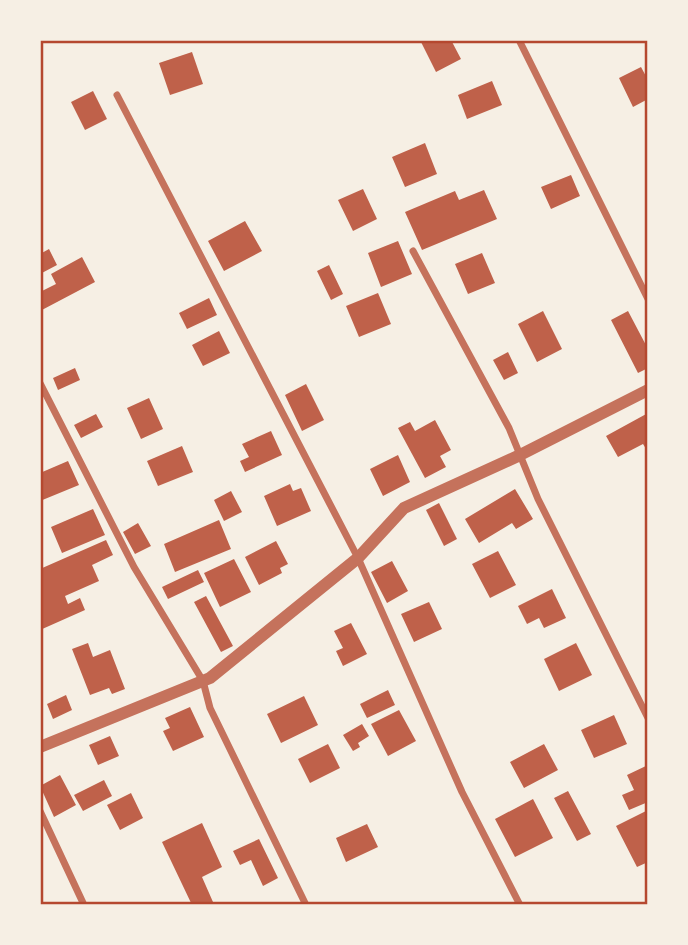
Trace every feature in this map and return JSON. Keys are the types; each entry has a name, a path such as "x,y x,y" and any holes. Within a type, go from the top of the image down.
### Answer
{"street":[{"path":"519,40 648,299"},
{"path":"117,95 358,558 462,792 520,905"},
{"path":"413,251 509,428 518,456 648,718"},
{"path":"40,383 134,567 203,681 210,708 306,905"},
{"path":"40,747 203,681 246,651 358,558 404,508 518,456 648,390"},
{"path":"40,811 84,905"}],"building":[{"path":"420,40 451,40 461,59 436,72"},
{"path":"192,52 203,84 170,95 159,63"},
{"path":"641,67 648,80 648,99 633,107 619,78"},
{"path":"492,81 502,105 467,119 458,95"},
{"path":"93,91 107,119 85,130 71,102"},
{"path":"425,143 437,174 405,187 392,157"},
{"path":"571,175 580,196 551,209 541,187"},
{"path":"363,189 377,219 353,231 338,200"},
{"path":"484,190 497,219 422,250 405,212 455,191 459,200"},
{"path":"245,221 262,251 224,271 208,241"},
{"path":"398,241 412,274 381,287 368,253"},
{"path":"49,249 57,265 40,274 40,254"},
{"path":"482,253 495,283 468,294 455,264"},
{"path":"82,257 95,282 40,311 40,292 56,284 51,274"},
{"path":"329,265 343,294 331,300 317,271"},
{"path":"378,293 391,324 359,337 346,306"},
{"path":"209,298 217,315 187,329 179,313"},
{"path":"543,311 562,349 537,362 518,324"},
{"path":"628,311 648,349 648,368 638,373 611,320"},
{"path":"219,331 230,353 203,366 192,345"},
{"path":"508,352 518,373 504,380 493,360"},
{"path":"75,368 80,380 58,390 53,378"},
{"path":"306,384 324,420 302,431 285,395"},
{"path":"149,398 163,429 141,439 127,408"},
{"path":"648,413 648,452 643,444 618,457 606,436"},
{"path":"96,414 103,427 81,438 74,425"},
{"path":"435,420 451,450 440,456 446,467 425,478 398,428 410,422 415,431"},
{"path":"271,431 282,455 245,472 240,461 249,457 242,444"},
{"path":"182,446 193,472 158,486 147,461"},
{"path":"398,455 410,482 383,496 370,469"},
{"path":"68,461 79,485 40,501 40,473"},
{"path":"290,484 293,491 301,488 311,511 277,526 264,496"},
{"path":"515,489 533,519 516,529 512,523 479,543 465,519"},
{"path":"231,491 242,512 224,521 214,500"},
{"path":"439,503 457,539 444,546 426,510"},
{"path":"93,509 105,535 62,553 51,527"},
{"path":"219,520 231,549 175,572 164,544"},
{"path":"138,523 151,546 135,554 123,532"},
{"path":"106,540 113,555 92,565 99,581 65,596 68,604 80,598 85,610 40,630 40,617 43,616 40,609 40,569"},
{"path":"276,541 288,564 280,568 282,573 259,585 245,557"},
{"path":"498,551 516,585 490,598 472,564"},
{"path":"234,559 251,592 220,607 204,573"},
{"path":"392,561 408,591 387,603 371,572"},
{"path":"198,570 204,582 168,599 162,587"},
{"path":"552,589 566,618 544,628 539,618 527,624 518,606"},
{"path":"206,596 233,646 221,652 194,602"},
{"path":"429,602 442,629 414,642 401,614"},
{"path":"351,623 367,654 343,666 336,651 343,648 334,631"},
{"path":"88,643 93,657 110,650 125,689 112,694 109,688 90,695 72,649"},
{"path":"576,643 592,675 559,691 544,659"},
{"path":"388,690 395,705 367,718 360,704"},
{"path":"66,695 72,710 53,719 47,704"},
{"path":"304,696 318,725 281,743 267,714"},
{"path":"190,707 204,737 173,751 163,731 170,728 165,718"},
{"path":"399,710 416,741 388,756 371,724"},
{"path":"614,715 627,744 594,758 581,730"},
{"path":"362,724 369,736 358,743 360,747 353,751 343,735"},
{"path":"110,736 119,756 98,765 89,745"},
{"path":"328,744 340,768 310,783 298,759"},
{"path":"544,744 558,770 524,788 510,762"},
{"path":"648,765 648,802 629,810 622,795 634,790 627,775"},
{"path":"60,775 76,805 54,817 40,786"},
{"path":"104,780 112,796 83,811 74,795"},
{"path":"568,791 591,834 577,841 554,798"},
{"path":"131,793 143,818 120,830 107,805"},
{"path":"533,799 553,838 515,857 495,819"},
{"path":"648,810 648,862 637,867 616,826"},
{"path":"202,823 222,867 202,877 213,902 192,905 162,842"},
{"path":"367,824 378,847 346,862 336,838"},
{"path":"259,839 278,878 263,886 251,860 240,865 233,851"}]}
